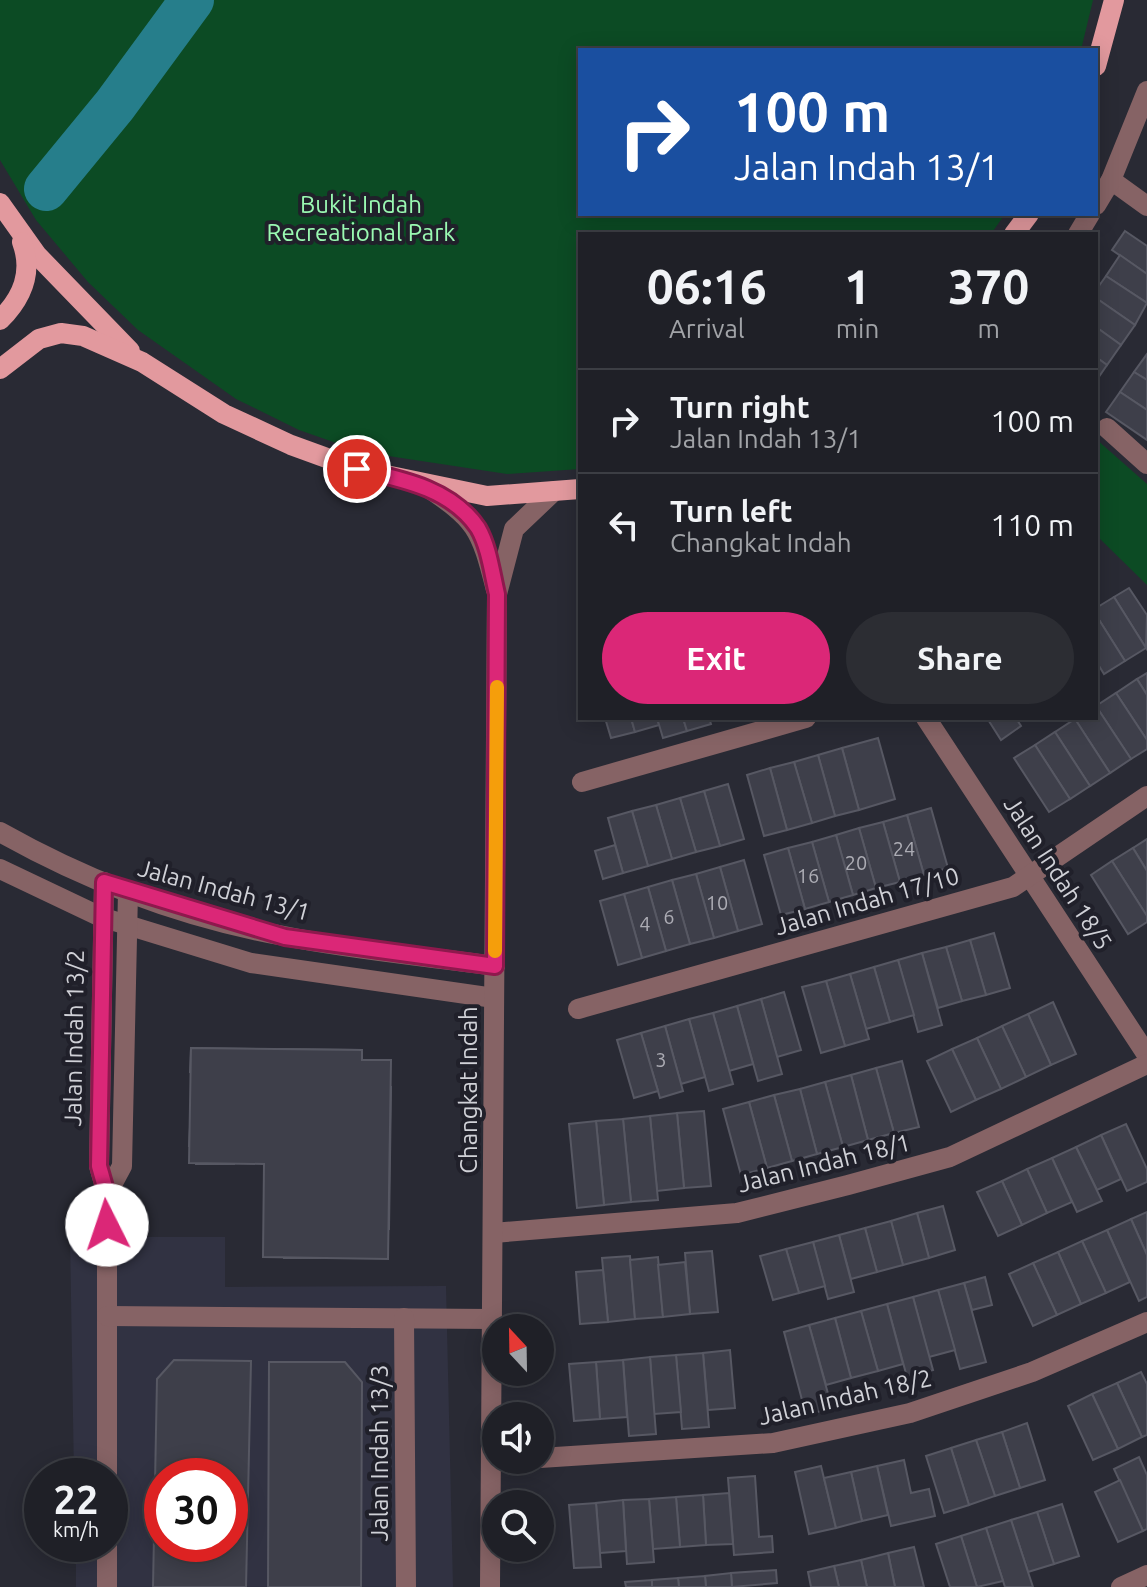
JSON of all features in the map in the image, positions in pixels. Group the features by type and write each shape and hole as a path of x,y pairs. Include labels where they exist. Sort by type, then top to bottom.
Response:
{"main road":[{"path":"1098,59 1114,0"},
{"path":"0,203 17,230 71,294 142,362"},
{"path":"0,320 19,296 27,279 29,260 17,230"},
{"path":"0,369 39,339 61,333 83,336 142,362 224,414 291,445 357,469 487,496 578,489"}],"street":[{"path":"1098,202 1111,180 1147,91"},
{"path":"1111,180 1147,206"},
{"path":"1107,428 1147,464"},
{"name":"Changkat Indah","path":"422,484 463,511 478,529 497,594"},
{"name":"Changkat Indah","path":"492,1314 497,594 514,529 554,491"},
{"path":"582,782 799,720"},
{"name":"Jalan Indah 18/5","path":"927,720 1147,1055"},
{"name":"Jalan Indah 17/10","path":"578,1009 1013,887 1147,796"},
{"name":"Jalan Indah 13/1","path":"0,832 64,868 128,892 285,937 495,966"},
{"path":"0,869 101,917 251,963 494,998"},
{"name":"Jalan Indah 13/2","path":"104,882 99,1166 107,1194 107,1458"},
{"name":"Jalan Indah 13/2","path":"107,1194 122,1166 128,892"},
{"name":"Jalan Indah 18/1","path":"493,1233 737,1213 834,1189 950,1157 1147,1064"},
{"path":"107,1316 482,1319"},
{"name":"Jalan Indah 13/3","path":"404,1318 406,1587"},
{"name":"Jalan Indah 18/2","path":"554,1457 773,1443 910,1413 1032,1372 1147,1322"},
{"name":"Changkat Indah","path":"490,1587 491,1474"},
{"path":"107,1562 107,1587"},
{"path":"1121,1587 1147,1575"}],"shaded area":[{"path":"70,1237 225,1237 225,1287 446,1286 453,1587 76,1587 76,1562 128,1562 128,1458 74,1458"}],"green space":[{"name":"Bukit Indah Recreational Park","path":"0,0 1093,0 1081,48 578,48 578,216 1004,216 992,232 578,232 578,469 507,474 362,452 299,430 236,399 138,330 88,282 36,220 0,160"},
{"path":"1098,441 1147,484 1147,585 1098,537"}],"building":[{"path":"1125,231 1147,246 1147,274 1112,250"},
{"path":"1120,255 1147,274 1147,303 1106,276"},
{"path":"1106,276 1147,303 1135,325 1098,299 1098,287"},
{"path":"1098,299 1135,325 1121,345 1098,328"},
{"path":"1098,328 1121,345 1107,365 1098,358"},
{"path":"1147,354 1147,380 1134,372"},
{"path":"1098,358 1107,365 1098,378"},
{"path":"1134,372 1147,380 1147,410 1120,392"},
{"path":"1120,392 1147,410 1147,440 1106,412"},
{"path":"1129,588 1147,615 1146,648 1114,597"},
{"path":"1114,597 1146,648 1125,661 1098,618 1098,607"},
{"path":"1098,618 1125,661 1104,674 1098,664"},
{"path":"1147,673 1147,695 1137,679"},
{"path":"1137,679 1147,695 1147,740 1116,693"},
{"path":"1116,693 1147,740 1147,749 1131,759 1098,705"},
{"path":"1098,709 1131,759 1110,773 1076,720 1098,720"},
{"path":"606,720 632,720 635,732 611,738"},
{"path":"632,720 658,720 659,725 635,732"},
{"path":"658,720 684,720 687,731 663,738"},
{"path":"684,720 710,720 711,724 687,731"},
{"path":"988,720 1017,720 1021,726 1001,740"},
{"path":"1076,720 1110,773 1090,786 1055,732"},
{"path":"1055,732 1090,786 1070,799 1035,745"},
{"path":"878,738 895,799 859,810 842,748"},
{"path":"1035,745 1070,799 1049,812 1014,758"},
{"path":"842,748 859,810 835,816 818,755"},
{"path":"818,755 835,816 812,823 794,762"},
{"path":"794,762 812,823 787,830 770,768"},
{"path":"770,768 787,830 764,836 747,775"},
{"path":"728,784 744,839 720,846 704,791"},
{"path":"704,791 720,846 696,852 680,798"},
{"path":"680,798 696,852 672,859 656,805"},
{"path":"656,805 672,859 648,866 632,811"},
{"path":"931,808 948,868 924,875 907,815"},
{"path":"632,811 648,866 623,873 608,818"},
{"path":"907,815 924,875 900,882 883,822"},
{"path":"883,822 900,882 876,888 859,828"},
{"path":"859,828 876,888 853,895 836,835"},
{"path":"836,835 853,895 829,902 812,842"},
{"path":"1147,839 1147,871 1133,848"},
{"path":"812,842 829,902 805,909 788,848"},
{"path":"615,845 623,873 603,879 595,851"},
{"path":"788,848 805,909 781,915 764,855"},
{"path":"1133,848 1147,871 1147,916 1112,861"},
{"path":"744,860 762,924 738,931 720,867"},
{"path":"1112,861 1147,916 1147,922 1128,934 1091,875"},
{"path":"720,867 738,931 714,938 696,874"},
{"path":"696,874 714,938 690,944 672,880"},
{"path":"672,880 690,944 666,951 648,887"},
{"path":"648,887 666,951 642,958 624,894"},
{"path":"624,894 642,958 618,965 600,901"},
{"path":"994,933 1010,988 986,995 970,940"},
{"path":"970,940 986,995 962,1001 946,947"},
{"path":"946,947 962,1001 938,1008 922,953"},
{"path":"922,953 942,1025 918,1032 898,960"},
{"path":"898,960 914,1015 890,1022 874,967"},
{"path":"874,967 890,1022 866,1029 850,974"},
{"path":"850,974 869,1039 845,1046 826,981"},
{"path":"826,981 845,1046 821,1053 802,987"},
{"path":"784,992 801,1050 777,1057 761,999"},
{"path":"761,999 782,1074 758,1081 737,1006"},
{"path":"1053,1002 1076,1054 1051,1065 1028,1014"},
{"path":"737,1006 753,1064 729,1071 713,1013"},
{"path":"713,1013 733,1084 709,1091 689,1019"},
{"path":"1028,1014 1051,1065 1026,1077 1002,1026"},
{"path":"689,1019 705,1077 681,1084 665,1026"},
{"path":"665,1026 683,1091 660,1098 641,1033"},
{"path":"1002,1026 1026,1077 1001,1089 977,1038"},
{"path":"641,1033 658,1091 634,1098 617,1040"},
{"path":"977,1038 1001,1089 976,1100 952,1049"},
{"path":"191,1048 254,1049 255,1052 278,1053 278,1049 362,1050 362,1075 354,1075 354,1085 342,1085 341,1093 362,1093 362,1083 381,1083 381,1087 391,1087 389,1229 360,1229 360,1237 367,1236 367,1258 284,1258 284,1236 290,1236 291,1225 304,1225 304,1218 319,1218 319,1206 343,1206 343,1148 319,1148 319,1137 309,1137 309,1106 288,1105 291,1149 266,1146 266,1152 254,1152 254,1127 239,1127 239,1102 235,1101 234,1164 196,1164 196,1146 189,1146 190,1127 203,1127 203,1102 217,1102 217,1084 204,1084 204,1073 190,1072"},
{"path":"191,1048 362,1050 362,1060 391,1060 388,1259 263,1257 264,1164 189,1163"},
{"path":"952,1049 976,1100 951,1112 927,1061"},
{"path":"902,1061 919,1127 894,1133 876,1068"},
{"path":"876,1068 894,1133 868,1140 851,1075"},
{"path":"851,1075 868,1140 843,1147 825,1082"},
{"path":"825,1082 843,1147 817,1154 800,1089"},
{"path":"800,1089 817,1154 792,1161 774,1095"},
{"path":"774,1095 792,1161 767,1168 749,1102"},
{"path":"749,1102 767,1168 741,1175 723,1109"},
{"path":"704,1111 711,1186 684,1188 677,1113"},
{"path":"677,1113 684,1188 657,1191 650,1116"},
{"path":"650,1116 658,1200 631,1202 623,1119"},
{"path":"623,1119 631,1202 604,1205 596,1121"},
{"path":"596,1121 604,1205 577,1208 569,1124"},
{"path":"1126,1124 1147,1169 1147,1182 1127,1191 1101,1135"},
{"path":"1101,1135 1121,1179 1097,1190 1076,1147"},
{"path":"1076,1147 1102,1201 1077,1212 1052,1158"},
{"path":"1052,1158 1072,1202 1047,1213 1027,1169"},
{"path":"1027,1169 1047,1213 1022,1225 1002,1181"},
{"path":"1002,1181 1022,1225 998,1236 977,1192"},
{"path":"943,1206 955,1250 929,1258 917,1213"},
{"path":"1147,1212 1147,1255 1131,1219"},
{"path":"917,1213 929,1258 903,1265 891,1221"},
{"path":"1131,1219 1147,1255 1147,1297 1139,1301 1107,1230"},
{"path":"891,1221 903,1265 877,1272 865,1228"},
{"path":"865,1228 877,1272 851,1279 839,1235"},
{"path":"1107,1230 1130,1282 1106,1293 1082,1241"},
{"path":"839,1235 854,1292 828,1299 813,1242"},
{"path":"1082,1241 1106,1293 1081,1304 1058,1252"},
{"path":"813,1242 825,1286 799,1293 786,1249"},
{"path":"786,1249 799,1293 773,1300 760,1256"},
{"path":"712,1251 718,1312 690,1314 685,1253"},
{"path":"1058,1252 1081,1304 1057,1315 1033,1263"},
{"path":"630,1256 635,1319 608,1322 602,1258"},
{"path":"658,1257 663,1317 635,1319 630,1260"},
{"path":"685,1262 690,1314 663,1317 658,1265"},
{"path":"1033,1263 1057,1315 1033,1326 1009,1274"},
{"path":"603,1270 608,1322 580,1324 576,1272"},
{"path":"985,1277 992,1305 972,1310 964,1283"},
{"path":"964,1283 986,1362 960,1369 938,1290"},
{"path":"938,1290 955,1350 929,1357 913,1297"},
{"path":"913,1297 933,1370 907,1377 887,1304"},
{"path":"887,1304 903,1364 878,1371 861,1311"},
{"path":"861,1311 878,1371 851,1378 835,1318"},
{"path":"835,1318 851,1378 826,1385 809,1325"},
{"path":"809,1325 832,1408 806,1415 784,1332"},
{"path":"730,1350 735,1408 708,1410 703,1353"},
{"path":"703,1353 709,1427 682,1429 676,1355"},
{"path":"676,1355 681,1412 654,1414 650,1357"},
{"path":"650,1357 656,1434 629,1436 623,1360"},
{"path":"174,1360 251,1361 248,1497 248,1458 155,1458 157,1379"},
{"path":"623,1360 627,1417 600,1419 596,1362"},
{"path":"269,1362 345,1362 362,1382 361,1587 268,1587"},
{"path":"596,1362 600,1419 574,1421 569,1364"},
{"path":"1141,1372 1147,1384 1147,1435 1142,1437 1117,1383"},
{"path":"1117,1383 1142,1437 1118,1449 1092,1394"},
{"path":"1092,1394 1118,1449 1093,1460 1068,1406"},
{"path":"1027,1423 1045,1480 1020,1488 1002,1432"},
{"path":"1002,1432 1020,1488 995,1496 976,1440"},
{"path":"976,1440 995,1496 969,1505 951,1448"},
{"path":"951,1448 969,1505 944,1513 926,1456"},
{"path":"1139,1457 1147,1475 1147,1529 1143,1531 1114,1469"},
{"path":"904,1460 911,1493 929,1489 935,1516 891,1526 877,1466"},
{"path":"821,1466 836,1528 809,1534 795,1472"},
{"path":"877,1466 888,1515 862,1521 851,1472"},
{"path":"851,1472 862,1521 836,1528 824,1478"},
{"path":"755,1476 759,1537 772,1536 773,1552 734,1555 728,1478"},
{"path":"1120,1480 1143,1531 1118,1542 1095,1492"},
{"path":"729,1493 733,1544 706,1545 703,1495"},
{"path":"703,1495 706,1545 680,1547 676,1497"},
{"path":"676,1497 680,1547 653,1549 649,1499"},
{"path":"649,1499 654,1562 627,1564 623,1500"},
{"path":"623,1500 626,1551 600,1553 596,1503"},
{"path":"596,1503 601,1567 574,1568 569,1505"},
{"path":"1062,1504 1079,1556 1054,1564 1037,1512"},
{"path":"1037,1512 1054,1564 1028,1572 1011,1520"},
{"path":"1011,1520 1033,1587 1005,1587 986,1528"},
{"path":"986,1528 1003,1581 977,1587 961,1536"},
{"path":"961,1536 977,1587 950,1587 936,1544"},
{"path":"914,1547 924,1587 895,1587 888,1553"},
{"path":"888,1553 895,1587 867,1587 861,1560"},
{"path":"861,1560 867,1587 839,1587 834,1566"},
{"path":"153,1562 247,1562 246,1587 153,1587"},
{"path":"834,1566 839,1587 811,1587 808,1572"},
{"path":"776,1570 777,1583 732,1587 731,1573"},
{"path":"731,1573 732,1587 706,1587 705,1576"},
{"path":"705,1576 706,1587 679,1587 678,1578"},
{"path":"678,1578 679,1587 652,1587 652,1580"},
{"path":"652,1580 652,1587 626,1587 625,1582"}],"waterway":[{"path":"46,189 115,105 192,0"}],"slow traffic":[{"path":"495,951 497,687"}],"route":[{"path":"107,1225 107,1194 99,1166 104,882 128,892 285,937 495,966 497,594 486,549 478,529 463,511 422,484 357,469"}]}
